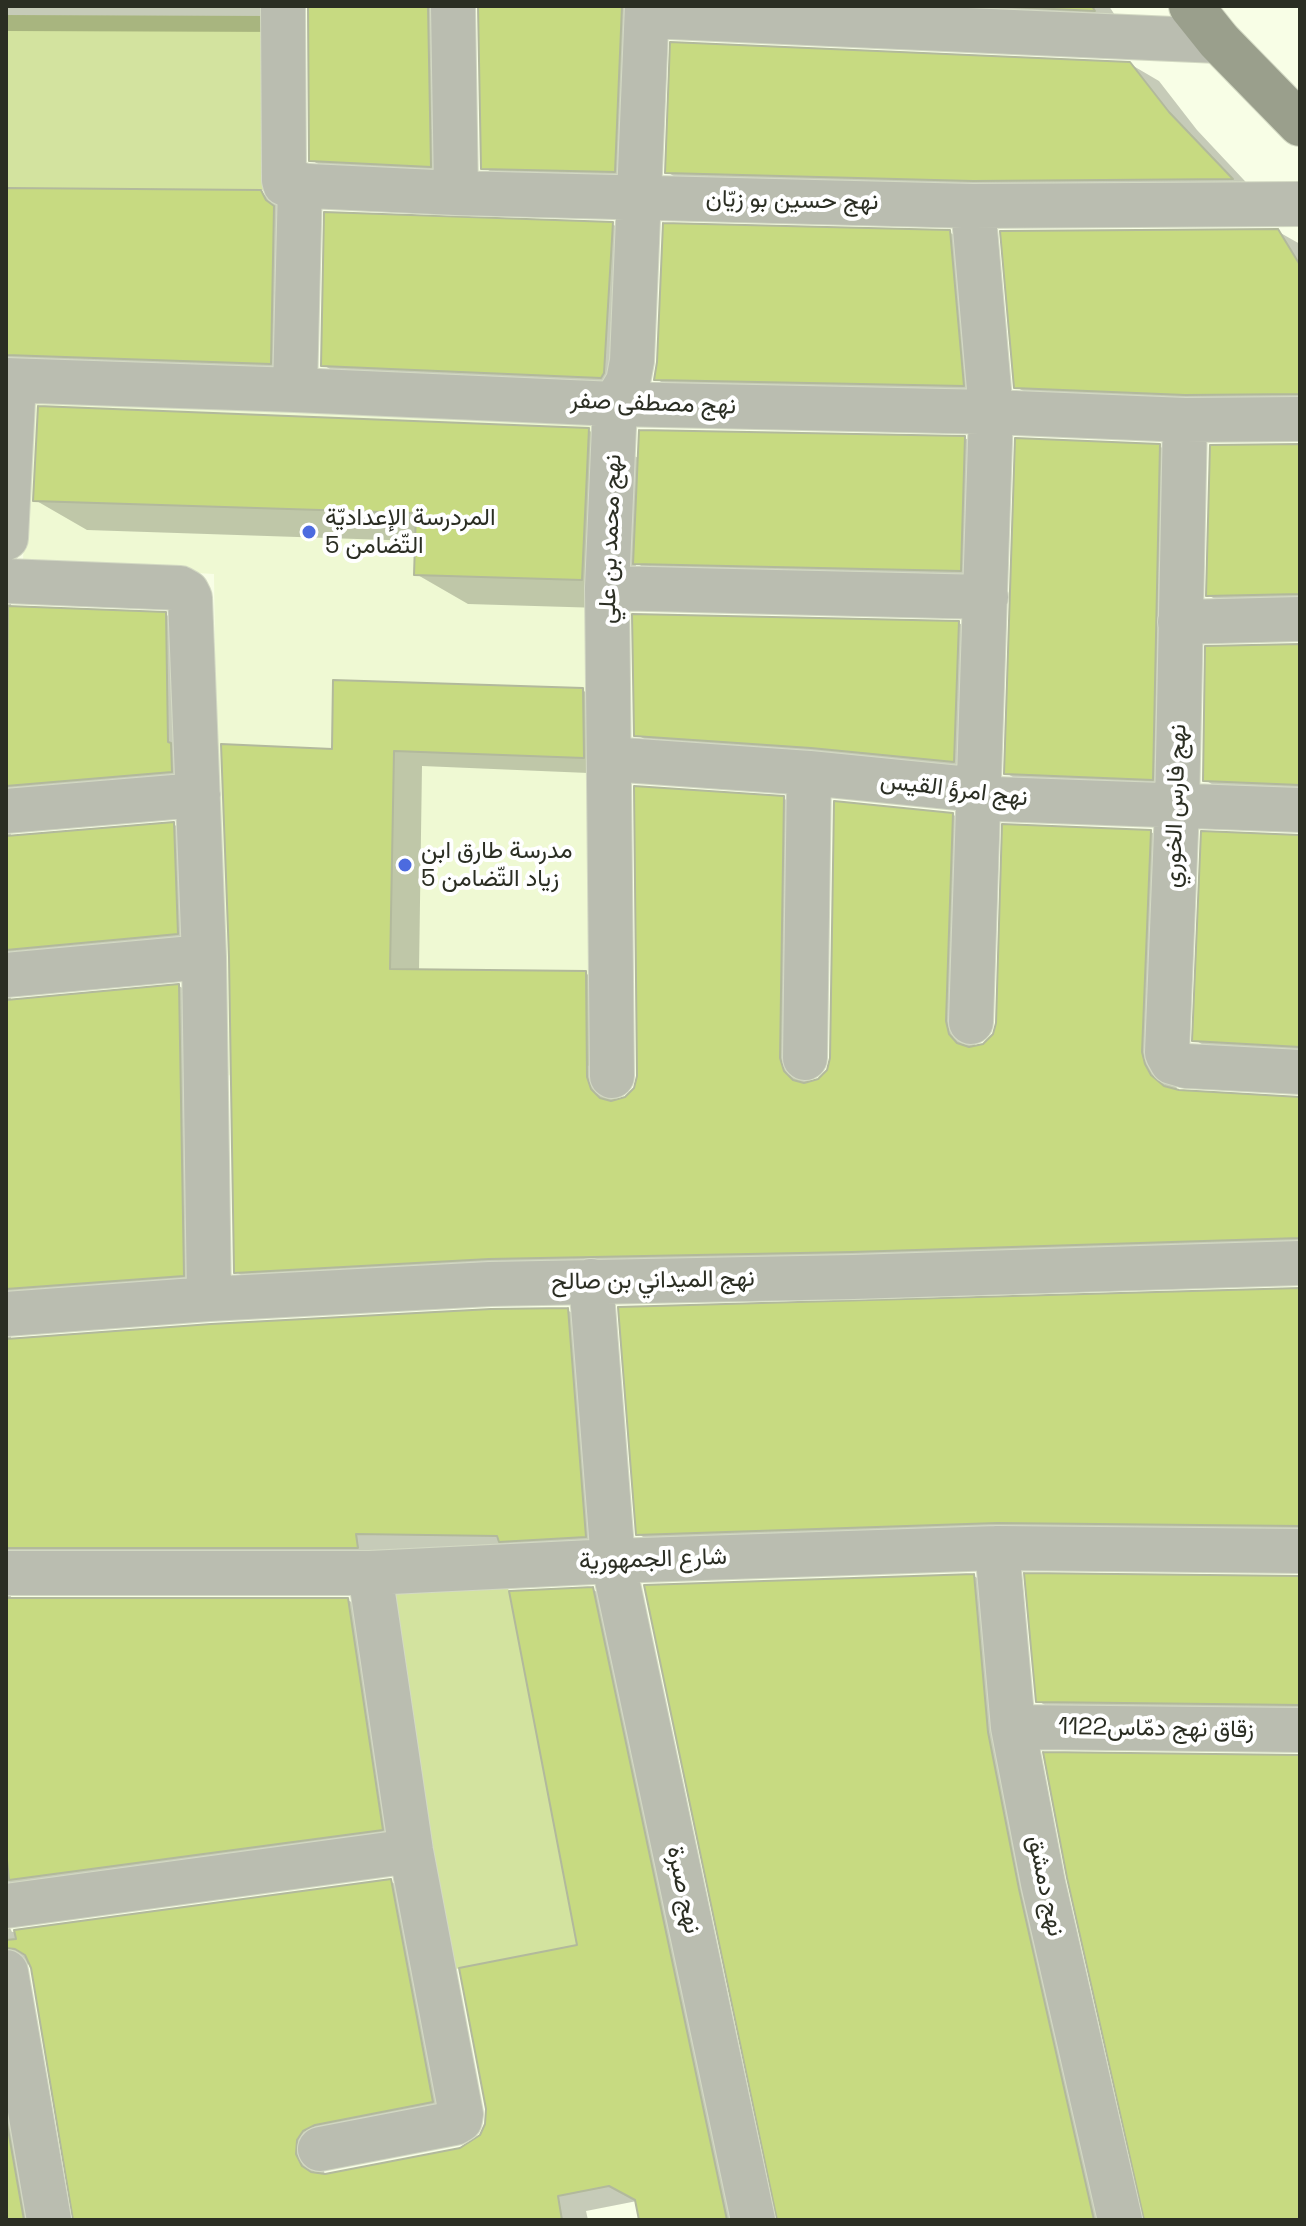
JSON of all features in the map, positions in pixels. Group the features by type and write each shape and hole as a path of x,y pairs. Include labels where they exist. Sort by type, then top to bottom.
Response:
{"street":[{"path":"283,6 292,184 295,390"},
{"path":"453,6 456,193"},
{"path":"1191,6 1219,41 1300,124"},
{"path":"647,11 1219,41"},
{"name":"نهج محمد بن علي","path":"612,1076 607,588 615,404 628,382 632,361 647,11"},
{"name":"نهج حسين بو زيّان","path":"292,184 456,193 973,206 1300,204"},
{"path":"971,1022 991,412 973,206"},
{"path":"6,538 10,381"},
{"name":"نهج مصطفى صفر","path":"10,381 615,404 991,412 1185,420 1300,419"},
{"name":"نهج فارس الخوري","path":"1185,420 1177,808 1167,1053 1172,1062 1186,1066 1300,1072"},
{"path":"6,581 180,588 190,598 204,957 209,1299"},
{"path":"607,588 986,597"},
{"path":"1180,622 1300,619"},
{"name":"نهج امرؤ القيس","path":"609,759 809,773 979,790 995,799 1177,808 1300,810"},
{"path":"805,1058 809,773"},
{"path":"6,811 198,795"},
{"path":"6,975 204,957"},
{"name":"نهج الميداني بن صالح","path":"6,1314 209,1299 591,1281 853,1277 1300,1263"},
{"name":"نهج صبرة","path":"591,1281 613,1561 753,2220"},
{"name":"شارع الجمهورية","path":"6,1573 370,1573 997,1548 1300,1551"},
{"name":"نهج دمشق","path":"997,1548 1013,1727 1043,1883 1120,2220"},
{"path":"320,2149 460,2120 461,2114 411,1851 370,1573"},
{"name":"زقاق نهج دمّاس1122","path":"1013,1727 1300,1730"},
{"path":"6,1906 411,1851"},
{"path":"6,1972 49,2220"}],"shaded area":[{"path":"29,396 597,414 601,1066 384,1063 332,1079 220,1075 214,574 23,563"}],"green space":[{"path":"6,15 276,16 279,190 6,188"},
{"path":"506,1577 581,1965 560,1948 441,1972 391,1585"}],"building":[{"path":"308,6 428,6 431,167 309,161"},
{"path":"478,6 622,6 615,172 481,169"},
{"path":"991,6 1092,6 1095,11"},
{"path":"670,42 1130,62 1169,112 1233,179 973,181 665,173"},
{"path":"6,188 261,190 266,200 274,206 271,364 6,355"},
{"path":"324,212 613,222 604,373 601,378 321,366"},
{"path":"663,223 950,230 964,386 654,380"},
{"path":"1278,229 1300,265 1300,394 1185,395 1014,388 1000,231"},
{"path":"38,406 589,428 582,580 414,575 416,513 33,501"},
{"path":"639,430 965,436 961,571 633,564"},
{"path":"1015,438 1160,444 1153,780 1004,774"},
{"path":"1300,444 1300,594 1206,596 1210,445"},
{"path":"8,606 166,612 168,742 171,743 172,772 6,786"},
{"path":"632,614 959,621 954,762 634,736"},
{"path":"1300,644 1300,785 1203,781 1205,646"},
{"path":"333,680 583,688 584,758 394,751 390,969 586,971 587,1077 591,1089 600,1098 611,1101 625,1097 634,1088 637,1076 634,786 784,796 780,1058 784,1071 793,1080 804,1083 818,1079 827,1070 830,1058 834,801 953,813 946,1021 949,1034 957,1043 969,1047 983,1044 993,1034 996,1023 1002,824 1151,830 1142,1052 1145,1064 1151,1075 1164,1086 1179,1090 1300,1097 1300,1238 489,1259 234,1273 229,957 221,744 332,749"},
{"path":"174,822 178,934 6,950 6,836"},
{"path":"1201,831 1300,835 1300,1047 1192,1041"},
{"path":"179,984 184,1276 6,1289 6,1000"},
{"path":"1300,1288 1300,1526 997,1523 636,1535 618,1307"},
{"path":"568,1308 586,1537 499,1542 497,1536 356,1534 358,1548 6,1548 6,1339 211,1324 491,1309"},
{"path":"1024,1573 1300,1576 1300,1705 1036,1702"},
{"path":"974,1574 988,1732 1019,1889 1094,2220 777,2220 644,1585"},
{"path":"593,1587 727,2220 639,2220 635,2200 609,2186 558,2196 562,2220 73,2220 31,1968 25,1955 6,1948 6,1940 16,1939 14,1930 391,1879 433,2102 315,2125 303,2131 297,2140 296,2154 302,2166 311,2172 325,2174 460,2148 480,2135 486,2109 459,1968 577,1945 509,1591"},
{"path":"6,1598 348,1598 383,1830 9,1880 6,1850"},
{"path":"1043,1752 1300,1755 1300,2220 1144,2220 1067,1878"},
{"path":"6,2118 24,2220 6,2220"}],"place":[{"name":"المردرسة الإعداديّة التّضامن 5","path":"309,532"},
{"name":"مدرسة طارق ابن زياد التّضامن 5","path":"405,865"}]}
